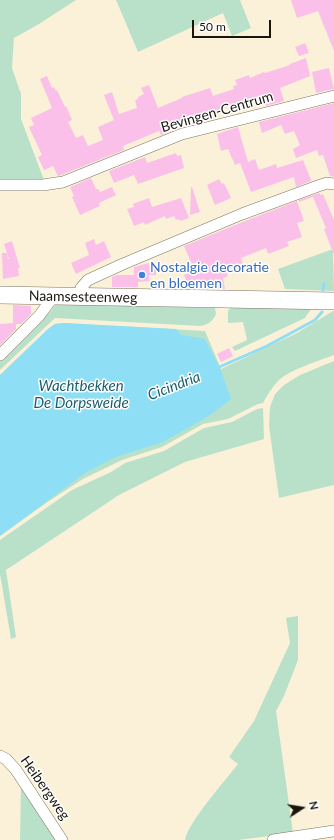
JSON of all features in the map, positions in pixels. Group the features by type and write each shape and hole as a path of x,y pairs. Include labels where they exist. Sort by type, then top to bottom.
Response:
{"main road":[{"name":"Naamsesteenweg","path":"0,295 334,301"}],"street":[{"name":"Bevingen-Centrum","path":"0,184 43,185 63,182 182,134 334,96"},
{"path":"80,296 81,288 88,280 123,264 242,214 327,183 334,184"},
{"path":"0,355 39,316 54,296"},
{"name":"Heibergweg","path":"0,756 6,759 16,770 62,840"},
{"path":"273,840 334,831"}],"green space":[{"path":"0,0 76,0 14,38 12,68 21,94 21,119 44,180 0,179"},
{"path":"116,0 240,0 251,28 232,36 223,13 138,52"},
{"path":"333,249 334,291 285,289 278,269"},
{"path":"56,304 215,308 216,314 210,322 200,326 55,318 0,370 0,360 51,311"},
{"path":"231,307 311,309 305,318 235,351 232,347 247,340 243,322 228,323 228,311"},
{"name":"Wachtbekken De Dorpsweide","path":"333,311 334,355 284,376 274,385 263,403 228,419 203,424 162,447 122,460 83,479 0,536 0,375 55,324 64,323 205,331 221,369 297,333"},
{"path":"334,361 334,485 279,498 269,426 270,407 275,394 284,385 300,375"},
{"path":"263,408 264,439 185,462 119,495 6,570 16,637 11,639 0,574 0,540 72,490 111,472 125,463 164,451 204,428 232,422 257,409"},
{"path":"298,616 298,660 284,696 276,711 293,833 238,840 185,840 200,812 238,764 229,757 254,721 290,643 286,618"},
{"path":"21,782 56,840 20,840"}],"water":[{"name":"Wachtbekken De Dorpsweide","path":"64,323 176,329 182,335 205,339 220,368 231,399 209,416 163,442 116,457 85,473 0,536 0,375 48,329 55,324"}],"building":[{"path":"291,0 334,0 334,51 318,11 297,18"},
{"path":"305,43 309,53 299,56 295,47"},
{"path":"306,58 310,76 280,88 284,101 266,106 263,95 214,111 217,117 206,119 205,116 190,122 189,120 167,129 168,132 161,135 159,131 123,146 124,150 58,176 53,166 44,170 38,157 42,155 29,127 34,125 31,118 52,108 40,79 47,76 52,88 54,87 56,91 57,90 65,107 66,106 72,120 68,122 76,138 83,135 88,146 103,140 98,127 114,120 104,95 112,92 119,114 137,108 135,100 144,94 141,88 149,85 158,108 182,97 210,88 213,96 234,89 233,86 237,85 235,80 249,75 250,78 264,72 265,73 290,65"},
{"path":"329,68 334,89 316,93 312,72"},
{"path":"334,103 334,177 330,176 323,155 319,156 317,150 296,158 293,149 300,145 294,131 285,134 281,125 262,133 259,122"},
{"path":"238,127 248,162 255,159 259,170 276,164 277,168 303,160 311,180 313,180 296,187 294,177 251,192 240,163 235,165 228,149 221,151 217,134"},
{"path":"176,153 177,156 181,155 184,168 138,184 134,175 114,183 109,171 145,157 147,163"},
{"path":"91,178 96,189 100,192 112,187 116,195 99,203 100,206 80,215 72,197 74,196 70,187"},
{"path":"219,179 222,184 224,183 231,198 215,205 207,185"},
{"path":"191,187 200,212 190,215"},
{"path":"319,193 321,195 323,194 334,220 334,253 324,229 326,228 313,197 299,202 299,200"},
{"path":"149,198 152,207 181,198 189,218 180,221 179,219 176,220 174,216 166,219 165,216 145,225 144,222 134,226 127,209 134,207 133,204"},
{"path":"297,201 304,221 297,223 302,237 287,242 289,246 268,254 266,248 241,258 243,264 226,270 228,276 223,278 225,289 194,288 191,280 187,282 184,275 194,269 184,246"},
{"path":"94,239 96,245 104,241 111,257 76,274 71,263 89,255 85,243"},
{"path":"12,241 20,268 18,268 19,276 3,279 2,253 7,253 4,244"},
{"name":"Nostalgie decoratie en bloemen","path":"149,263 149,266 156,266 156,275 149,275 149,281 138,282 138,287 112,287 112,277 117,275 134,275 134,267"},
{"path":"13,305 31,306 31,314 21,324 16,324 16,329 0,345 0,324 13,323"},
{"path":"229,348 233,356 221,362 217,354"}],"waterway":[{"name":"Cicindria","path":"323,290 324,284"},
{"name":"Cicindria","path":"217,368 267,346 315,320 322,312"}],"place":[{"name":"Nostalgie decoratie en bloemen","path":"142,275"}]}
